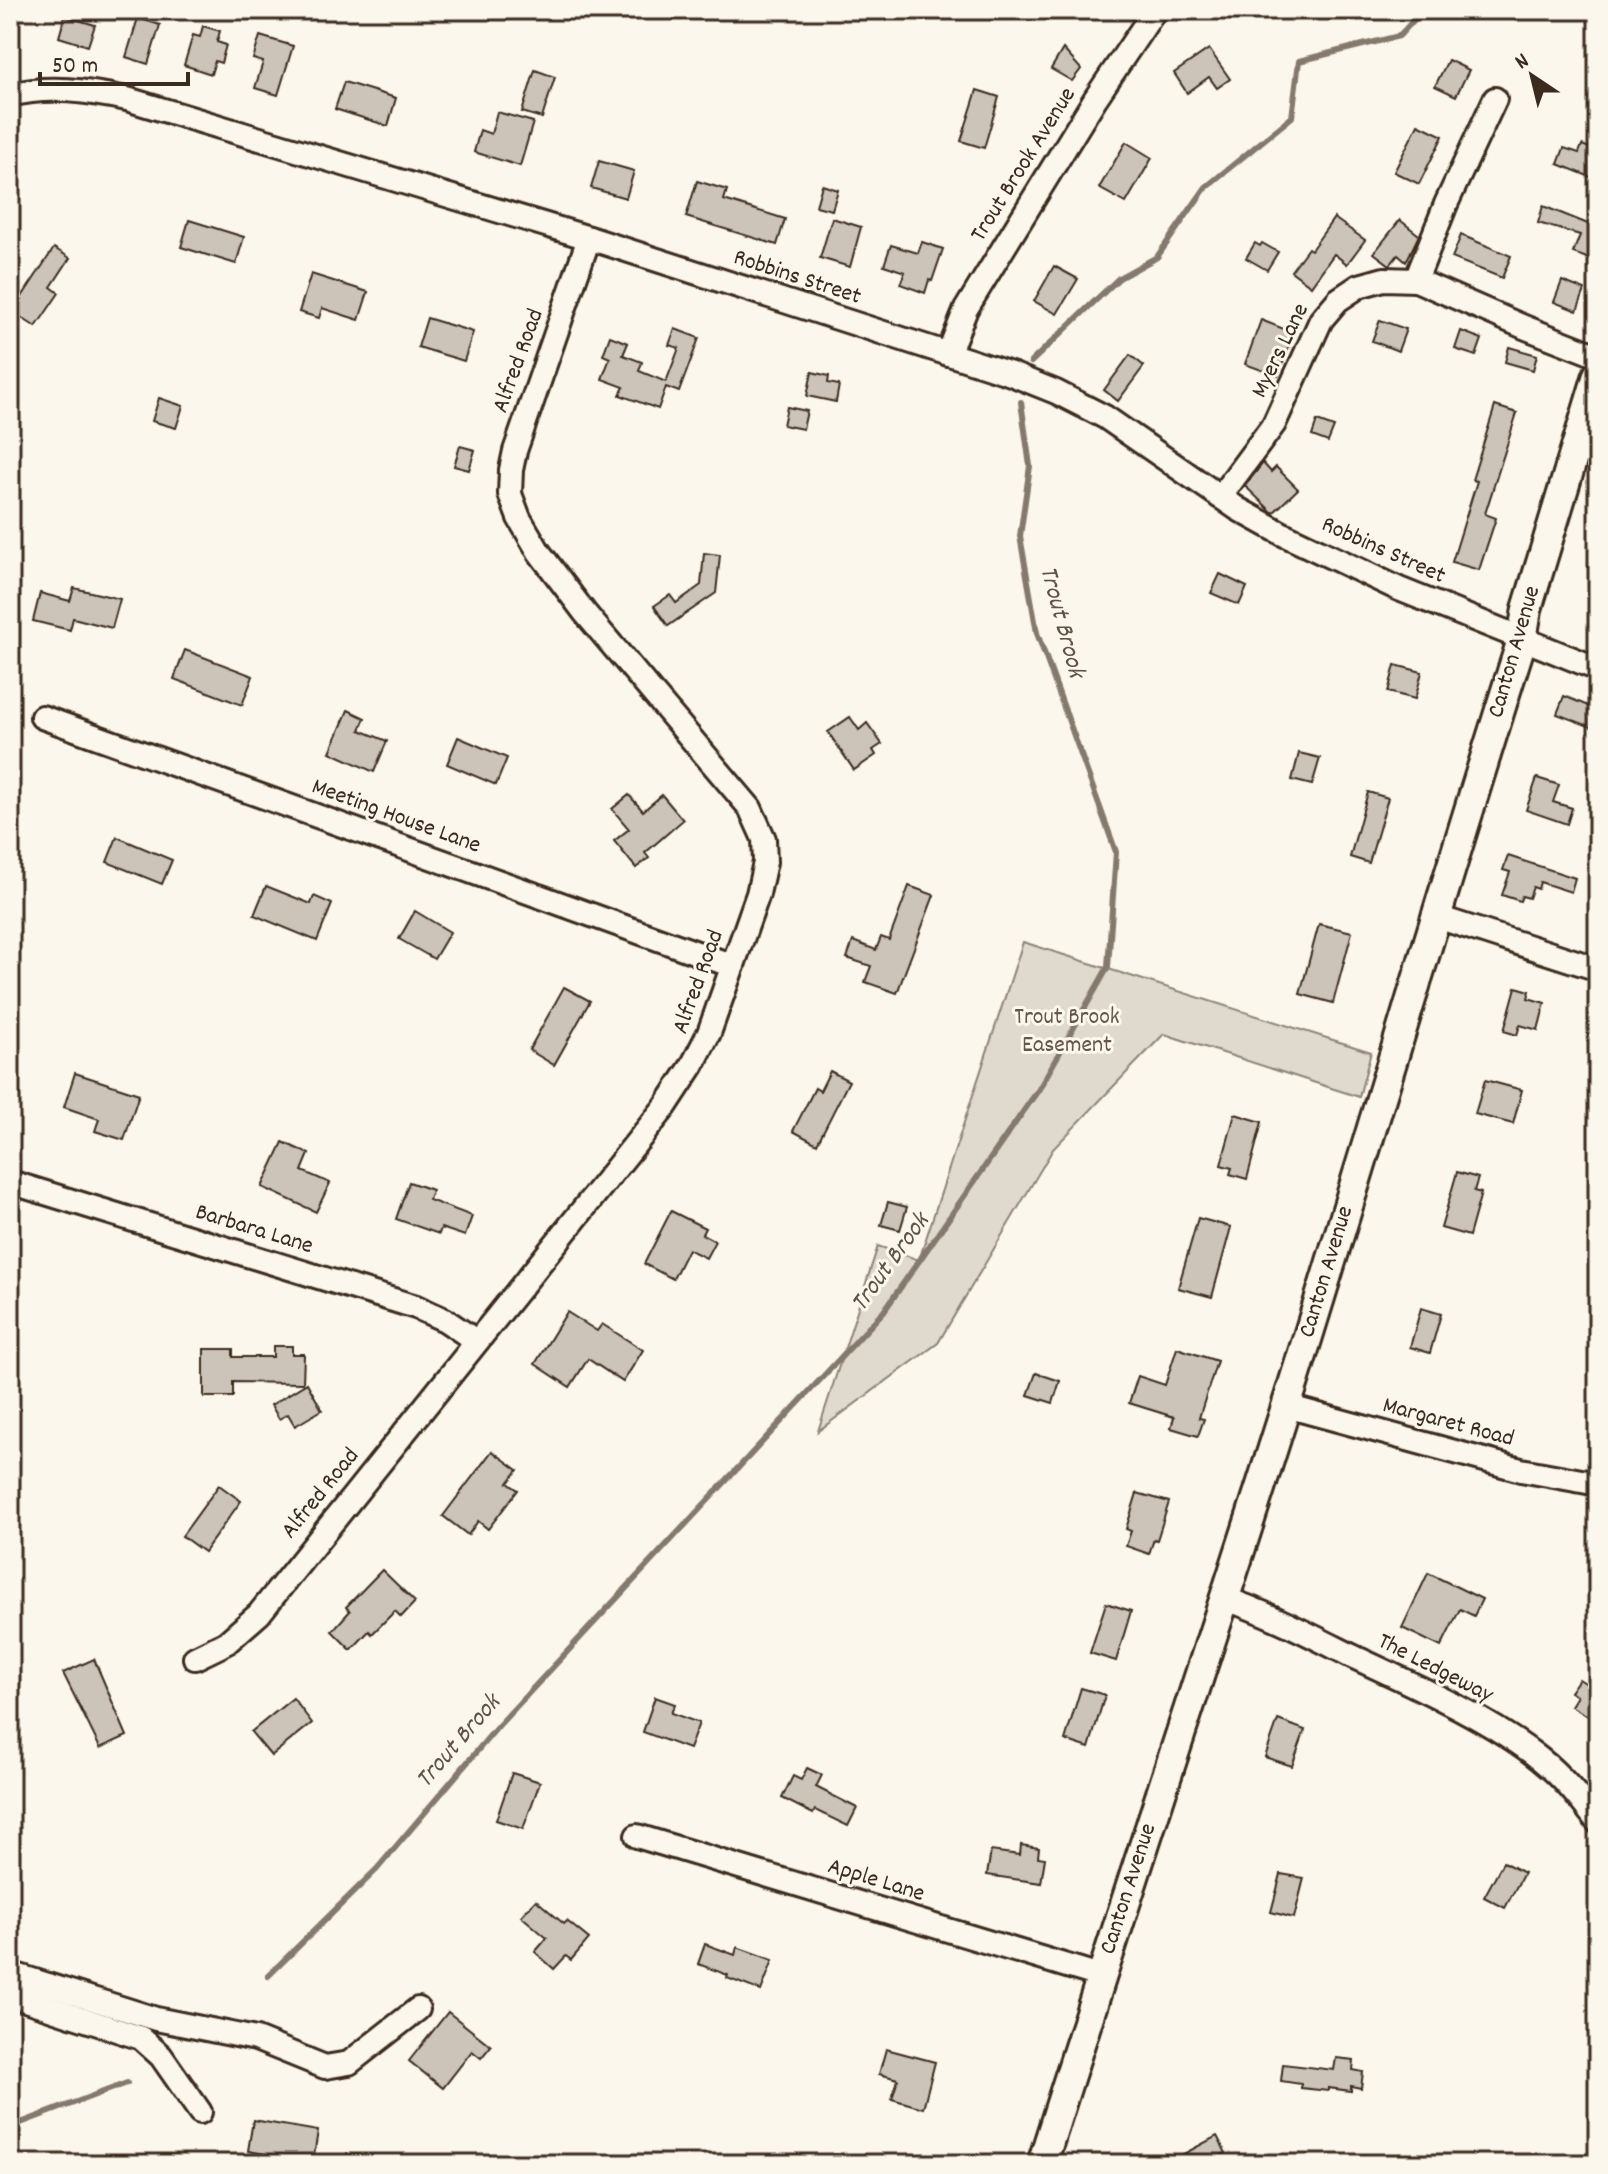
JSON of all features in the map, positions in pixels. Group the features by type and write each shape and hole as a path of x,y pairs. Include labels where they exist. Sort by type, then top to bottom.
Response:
{"main road":[{"name":"Canton Avenue","path":"1042,2164 1286,1406 1434,916 1522,640 1527,609 1598,375"}],"street":[{"name":"Trout Brook Avenue","path":"948,354 966,309 1095,99 1155,10"},
{"name":"Robbins Street","path":"10,95 50,88 127,99 589,238 1011,374 1081,403 1126,430 1220,497 1283,534 1344,564 1598,669"},
{"path":"1416,280 1446,204 1495,99"},
{"name":"Alfred Road","path":"195,1658 226,1643 259,1614 679,1087 709,1033 762,878 765,851 760,828 742,798 553,573 526,531 510,494 515,451 589,238"},
{"name":"Myers Lane","path":"1220,497 1274,424 1314,332 1338,300 1359,286 1384,279 1416,280 1598,356"},
{"name":"Meeting House Lane","path":"42,717 733,966"},
{"path":"1434,916 1598,969"},
{"name":"Barbara Lane","path":"10,1182 416,1307 445,1320 476,1341"},
{"name":"Margaret Road","path":"1286,1406 1521,1470 1598,1484"},
{"name":"The Ledgeway","path":"1223,1598 1389,1673 1512,1739 1552,1770 1598,1822"},
{"name":"Apple Lane","path":"637,1836 1100,1976"},
{"path":"10,1973 156,2019 256,2039 325,2067 349,2063 418,2009"},
{"path":"10,1995 141,2038 161,2056 200,2112"}],"green space":[{"name":"Trout Brook Easement","path":"1023,942 1371,1052 1359,1097 1164,1034 1053,1149 938,1343 818,1431 878,1246 919,1260"}],"building":[{"path":"65,16 95,25 88,46 59,37"},
{"path":"138,18 160,25 148,64 126,57"},
{"path":"203,26 220,31 217,42 226,45 221,63 215,61 211,74 184,65 193,35 200,37"},
{"path":"260,36 293,46 278,95 255,88 263,62 253,59"},
{"path":"1063,49 1081,69 1072,81 1051,69"},
{"path":"1209,49 1230,79 1217,88 1209,77 1187,93 1174,73"},
{"path":"1448,60 1469,70 1456,96 1435,86"},
{"path":"535,70 555,77 542,118 522,112"},
{"path":"344,82 396,98 388,126 335,109"},
{"path":"977,90 999,97 984,148 961,141"},
{"path":"497,112 533,122 520,166 474,152 480,130 491,134"},
{"path":"1418,124 1443,136 1419,184 1394,172"},
{"path":"1126,142 1152,158 1126,203 1099,188"},
{"path":"1582,145 1598,151 1598,180 1558,164 1564,148 1579,153"},
{"path":"599,161 634,171 626,198 591,188"},
{"path":"697,181 727,190 724,200 785,219 777,245 686,217"},
{"path":"822,185 838,190 832,210 816,206"},
{"path":"1543,206 1598,228 1598,262 1573,253 1580,235 1538,223"},
{"path":"832,218 861,227 850,267 820,258"},
{"path":"1334,218 1365,240 1347,264 1334,254 1311,286 1291,271"},
{"path":"189,220 244,237 236,264 181,247"},
{"path":"1400,220 1419,235 1406,262 1398,255 1390,265 1374,253"},
{"path":"1461,235 1511,256 1502,278 1452,258"},
{"path":"922,242 943,249 925,293 900,284 905,272 884,265 891,245 918,253"},
{"path":"1255,243 1260,246 1262,243 1278,252 1267,270 1246,258"},
{"path":"54,248 70,258 51,287 59,293 36,327 12,312"},
{"path":"1054,266 1078,279 1057,314 1034,301"},
{"path":"311,274 368,292 359,320 322,308 319,318 299,312"},
{"path":"1562,281 1585,290 1577,311 1554,302"},
{"path":"427,318 473,332 464,361 418,347"},
{"path":"1261,320 1294,333 1278,376 1245,364"},
{"path":"1380,320 1406,329 1398,351 1372,341"},
{"path":"675,329 699,338 679,392 666,387 658,409 620,395 624,387 602,379 610,358 603,355 610,336 628,343 623,355 642,362 639,371 666,382 679,348 669,345"},
{"path":"1461,331 1482,339 1476,356 1455,349"},
{"path":"1509,347 1537,355 1533,370 1505,362"},
{"path":"1130,355 1144,366 1118,401 1104,390"},
{"path":"812,372 829,376 828,383 839,385 836,402 807,396"},
{"path":"159,398 183,406 176,428 152,421"},
{"path":"1495,406 1517,413 1485,514 1496,518 1479,570 1452,562 1477,481 1472,480"},
{"path":"787,407 807,411 803,429 783,425"},
{"path":"1317,421 1334,427 1328,442 1312,436"},
{"path":"460,446 475,450 469,470 454,466"},
{"path":"1263,463 1271,472 1276,467 1298,489 1273,513 1245,486"},
{"path":"704,553 720,555 716,593 668,626 654,606 670,595 676,603 701,585"},
{"path":"1220,574 1247,587 1239,605 1211,593"},
{"path":"74,588 120,599 112,628 73,618 70,630 33,621 40,593 70,601"},
{"path":"185,650 253,676 242,705 174,679"},
{"path":"1395,665 1422,672 1415,699 1388,692"},
{"path":"1564,696 1598,710 1594,728 1557,714"},
{"path":"348,710 365,718 360,730 387,741 374,772 330,752"},
{"path":"850,717 859,730 867,723 882,744 873,750 876,755 854,770 828,732"},
{"path":"458,737 507,758 496,785 447,764"},
{"path":"1299,753 1320,758 1312,785 1292,780"},
{"path":"1537,778 1559,785 1553,802 1572,808 1567,824 1526,810"},
{"path":"1368,792 1388,798 1369,863 1350,857"},
{"path":"629,795 643,811 662,795 683,820 645,853 649,858 636,868 614,841 629,829 612,809"},
{"path":"117,837 172,860 162,884 107,862"},
{"path":"1508,856 1575,878 1571,892 1540,882 1538,889 1533,887 1529,898 1522,896 1520,901 1502,895 1510,872 1503,870"},
{"path":"266,886 311,904 314,896 332,904 317,941 254,915"},
{"path":"909,886 934,895 897,993 865,982 871,966 847,958 853,941 876,950 881,937 889,940"},
{"path":"415,911 450,932 434,959 399,939"},
{"path":"1319,924 1352,932 1333,1003 1300,994"},
{"path":"564,987 590,1001 554,1065 529,1050"},
{"path":"1516,987 1530,991 1528,998 1545,1003 1538,1030 1520,1025 1517,1035 1504,1031"},
{"path":"830,1071 849,1081 817,1144 793,1131 815,1088 820,1091"},
{"path":"75,1073 139,1094 124,1140 95,1131 99,1119 64,1107"},
{"path":"1485,1080 1522,1090 1513,1124 1475,1114"},
{"path":"1235,1114 1262,1122 1247,1179 1230,1174 1232,1168 1221,1165"},
{"path":"283,1142 309,1154 302,1171 330,1183 316,1212 262,1187"},
{"path":"1457,1172 1478,1178 1474,1191 1481,1193 1469,1236 1441,1228"},
{"path":"409,1182 432,1190 429,1200 472,1216 465,1236 441,1228 439,1234 396,1219"},
{"path":"888,1202 907,1207 900,1230 881,1225"},
{"path":"671,1211 705,1228 702,1234 715,1241 706,1258 688,1249 673,1279 644,1264"},
{"path":"1198,1218 1231,1227 1212,1297 1178,1288"},
{"path":"1421,1308 1441,1314 1430,1353 1410,1347"},
{"path":"567,1312 597,1331 602,1324 643,1350 623,1382 588,1359 570,1387 535,1364"},
{"path":"273,1346 292,1346 292,1354 304,1354 303,1383 233,1382 233,1397 204,1397 204,1349 233,1349 233,1357 273,1357"},
{"path":"1177,1348 1217,1361 1199,1418 1204,1419 1198,1436 1171,1428 1174,1417 1129,1403 1138,1376 1165,1385"},
{"path":"1036,1373 1060,1381 1053,1403 1028,1395"},
{"path":"307,1383 322,1410 295,1426 288,1414 279,1419 271,1405"},
{"path":"492,1451 518,1470 508,1483 518,1490 488,1529 478,1521 468,1535 443,1516"},
{"path":"219,1485 241,1501 204,1552 182,1536"},
{"path":"1137,1493 1169,1502 1157,1540 1154,1539 1149,1554 1126,1546 1131,1531 1126,1529"},
{"path":"382,1570 415,1602 401,1617 395,1611 351,1650 332,1631 350,1611 346,1607"},
{"path":"1428,1573 1482,1599 1474,1616 1460,1609 1441,1647 1402,1628"},
{"path":"1106,1603 1131,1611 1116,1661 1090,1653"},
{"path":"94,1659 127,1736 100,1748 63,1673"},
{"path":"1579,1679 1598,1691 1598,1722 1571,1706 1577,1696 1570,1692"},
{"path":"1081,1688 1105,1695 1089,1748 1065,1740"},
{"path":"655,1697 675,1704 671,1713 699,1723 689,1749 643,1732"},
{"path":"293,1698 312,1723 271,1756 251,1732"},
{"path":"1278,1720 1305,1730 1292,1766 1265,1757"},
{"path":"807,1768 822,1775 816,1787 857,1808 848,1826 815,1810 813,1814 782,1798 793,1776 801,1780"},
{"path":"512,1773 540,1782 523,1829 496,1820"},
{"path":"1021,1845 1039,1848 1038,1857 1045,1858 1041,1883 987,1875 991,1851 1020,1855"},
{"path":"1503,1862 1524,1873 1505,1908 1484,1897"},
{"path":"1281,1874 1304,1878 1294,1918 1271,1912"},
{"path":"536,1900 564,1924 567,1921 589,1939 571,1960 566,1956 554,1969 535,1952 547,1938 521,1916"},
{"path":"705,1944 735,1955 737,1947 773,1960 761,1991 698,1964"},
{"path":"448,2012 491,2046 481,2058 472,2051 443,2088 409,2061"},
{"path":"886,2049 935,2062 923,2108 892,2099 898,2079 879,2074"},
{"path":"1336,2058 1354,2060 1353,2070 1363,2072 1361,2088 1351,2086 1351,2091 1328,2088 1328,2091 1301,2088 1301,2084 1281,2081 1283,2064 1334,2070"},
{"path":"253,2120 318,2131 313,2162 248,2151"},
{"path":"1217,2136 1226,2153 1206,2164 1165,2164"}],"waterway":[{"name":"Trout Brook","path":"1031,362 1119,278 1157,257 1206,187 1292,117 1299,61 1399,36 1423,10"},
{"name":"Trout Brook","path":"268,1976 377,1869 499,1725 884,1311 1039,1089 1108,967 1116,852 1037,633 1020,536 1030,466 1021,402"},
{"name":"Trout Brook","path":"10,2127 127,2083"}]}
